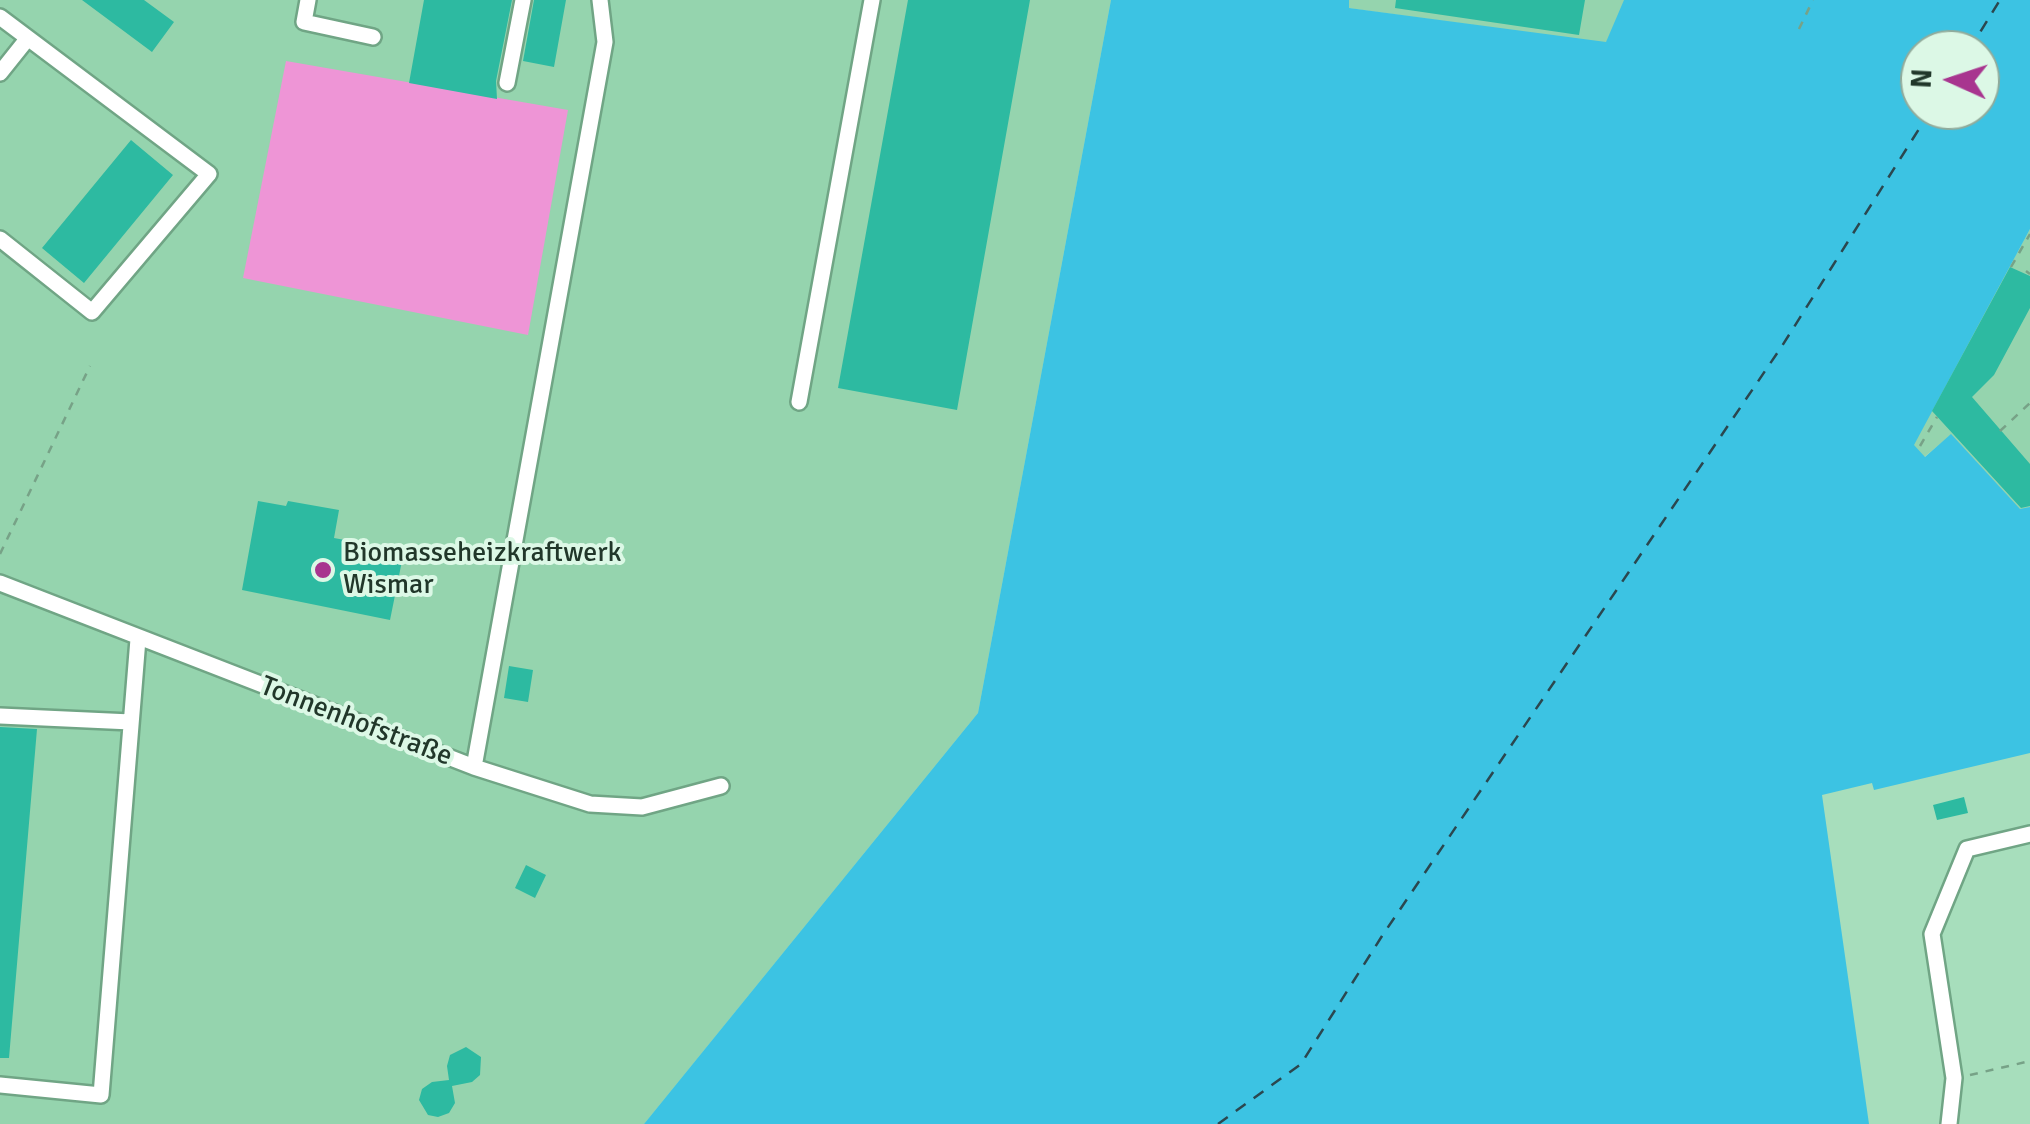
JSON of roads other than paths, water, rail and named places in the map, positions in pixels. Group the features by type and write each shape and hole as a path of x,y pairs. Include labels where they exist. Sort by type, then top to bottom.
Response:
{"lane":[{"path":"308,0 304,22 372,37"},
{"path":"507,83 523,0"},
{"path":"474,767 605,42 600,0"},
{"path":"798,402 872,0"},
{"path":"0,16 209,174 92,312 0,238"},
{"path":"0,73 28,38"},
{"name":"Tonnenhofstraße","path":"0,583 474,767 590,804 642,807 722,786"},
{"path":"0,1085 101,1095 138,639"},
{"path":"0,716 131,722"},
{"path":"1949,1124 1954,1078 1932,934 1967,848 2030,834"}],"water":[{"path":"1111,0 1349,0 1349,8 1606,42 1624,0 2030,0 2030,229 1914,445 1925,457 1951,434 2020,509 2030,507 2030,753 1874,790 1872,783 1822,795 1869,1124 644,1124 978,713"}],"place":[{"name":"Biomasseheizkraftwerk Wismar","path":"323,570"}]}
